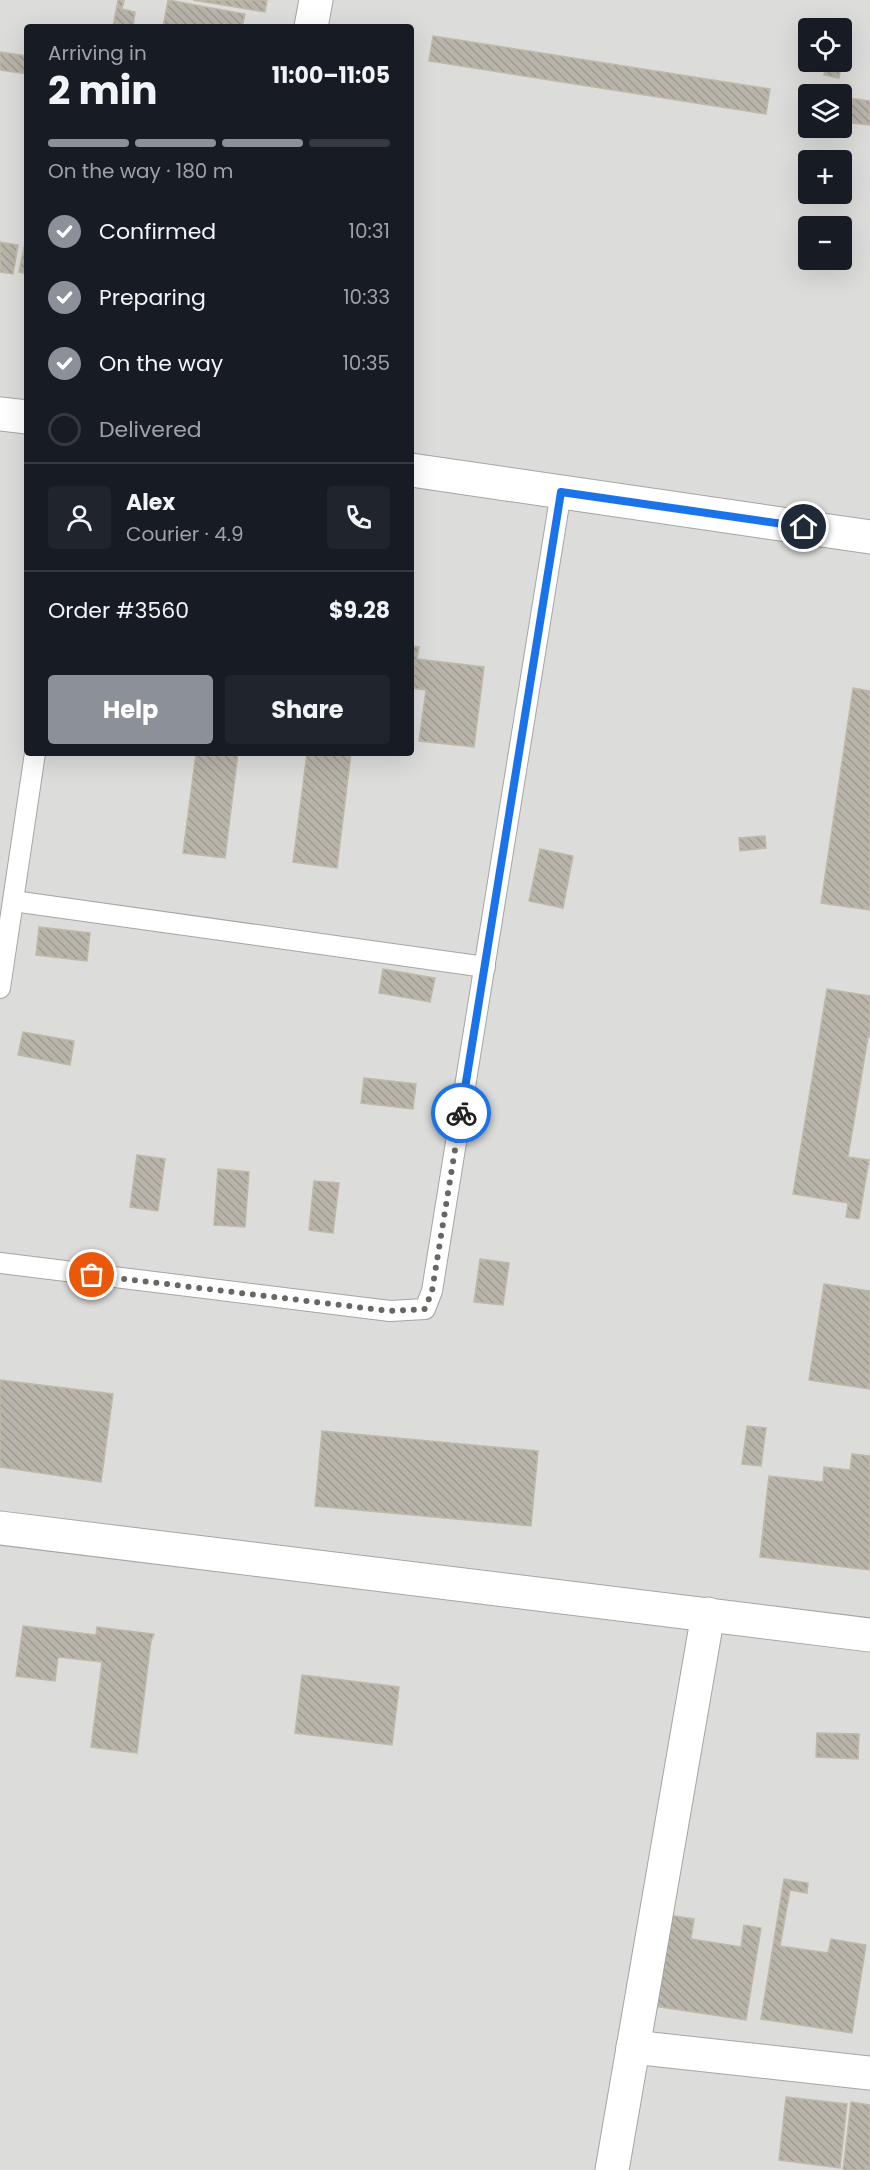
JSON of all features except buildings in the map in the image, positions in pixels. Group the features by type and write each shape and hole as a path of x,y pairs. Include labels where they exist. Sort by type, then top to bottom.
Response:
{"street":[{"path":"312,24 316,0"},
{"path":"0,414 24,417"},
{"path":"414,470 870,537"},
{"path":"0,1528 870,1635"},
{"path":"612,2170 708,1614"},
{"path":"633,2047 870,2073"}],"lane":[{"path":"0,1263 390,1311 425,1309 432,1291 561,492"},
{"path":"0,988 35,756"},
{"path":"13,901 485,967"}],"shaded area":[{"path":"0,0 870,0 870,2170 0,2170"}],"way so far":[{"path":"92,1275 390,1311 425,1309 432,1291 461,1113"}],"route":[{"path":"461,1113 561,492 804,527"}]}
